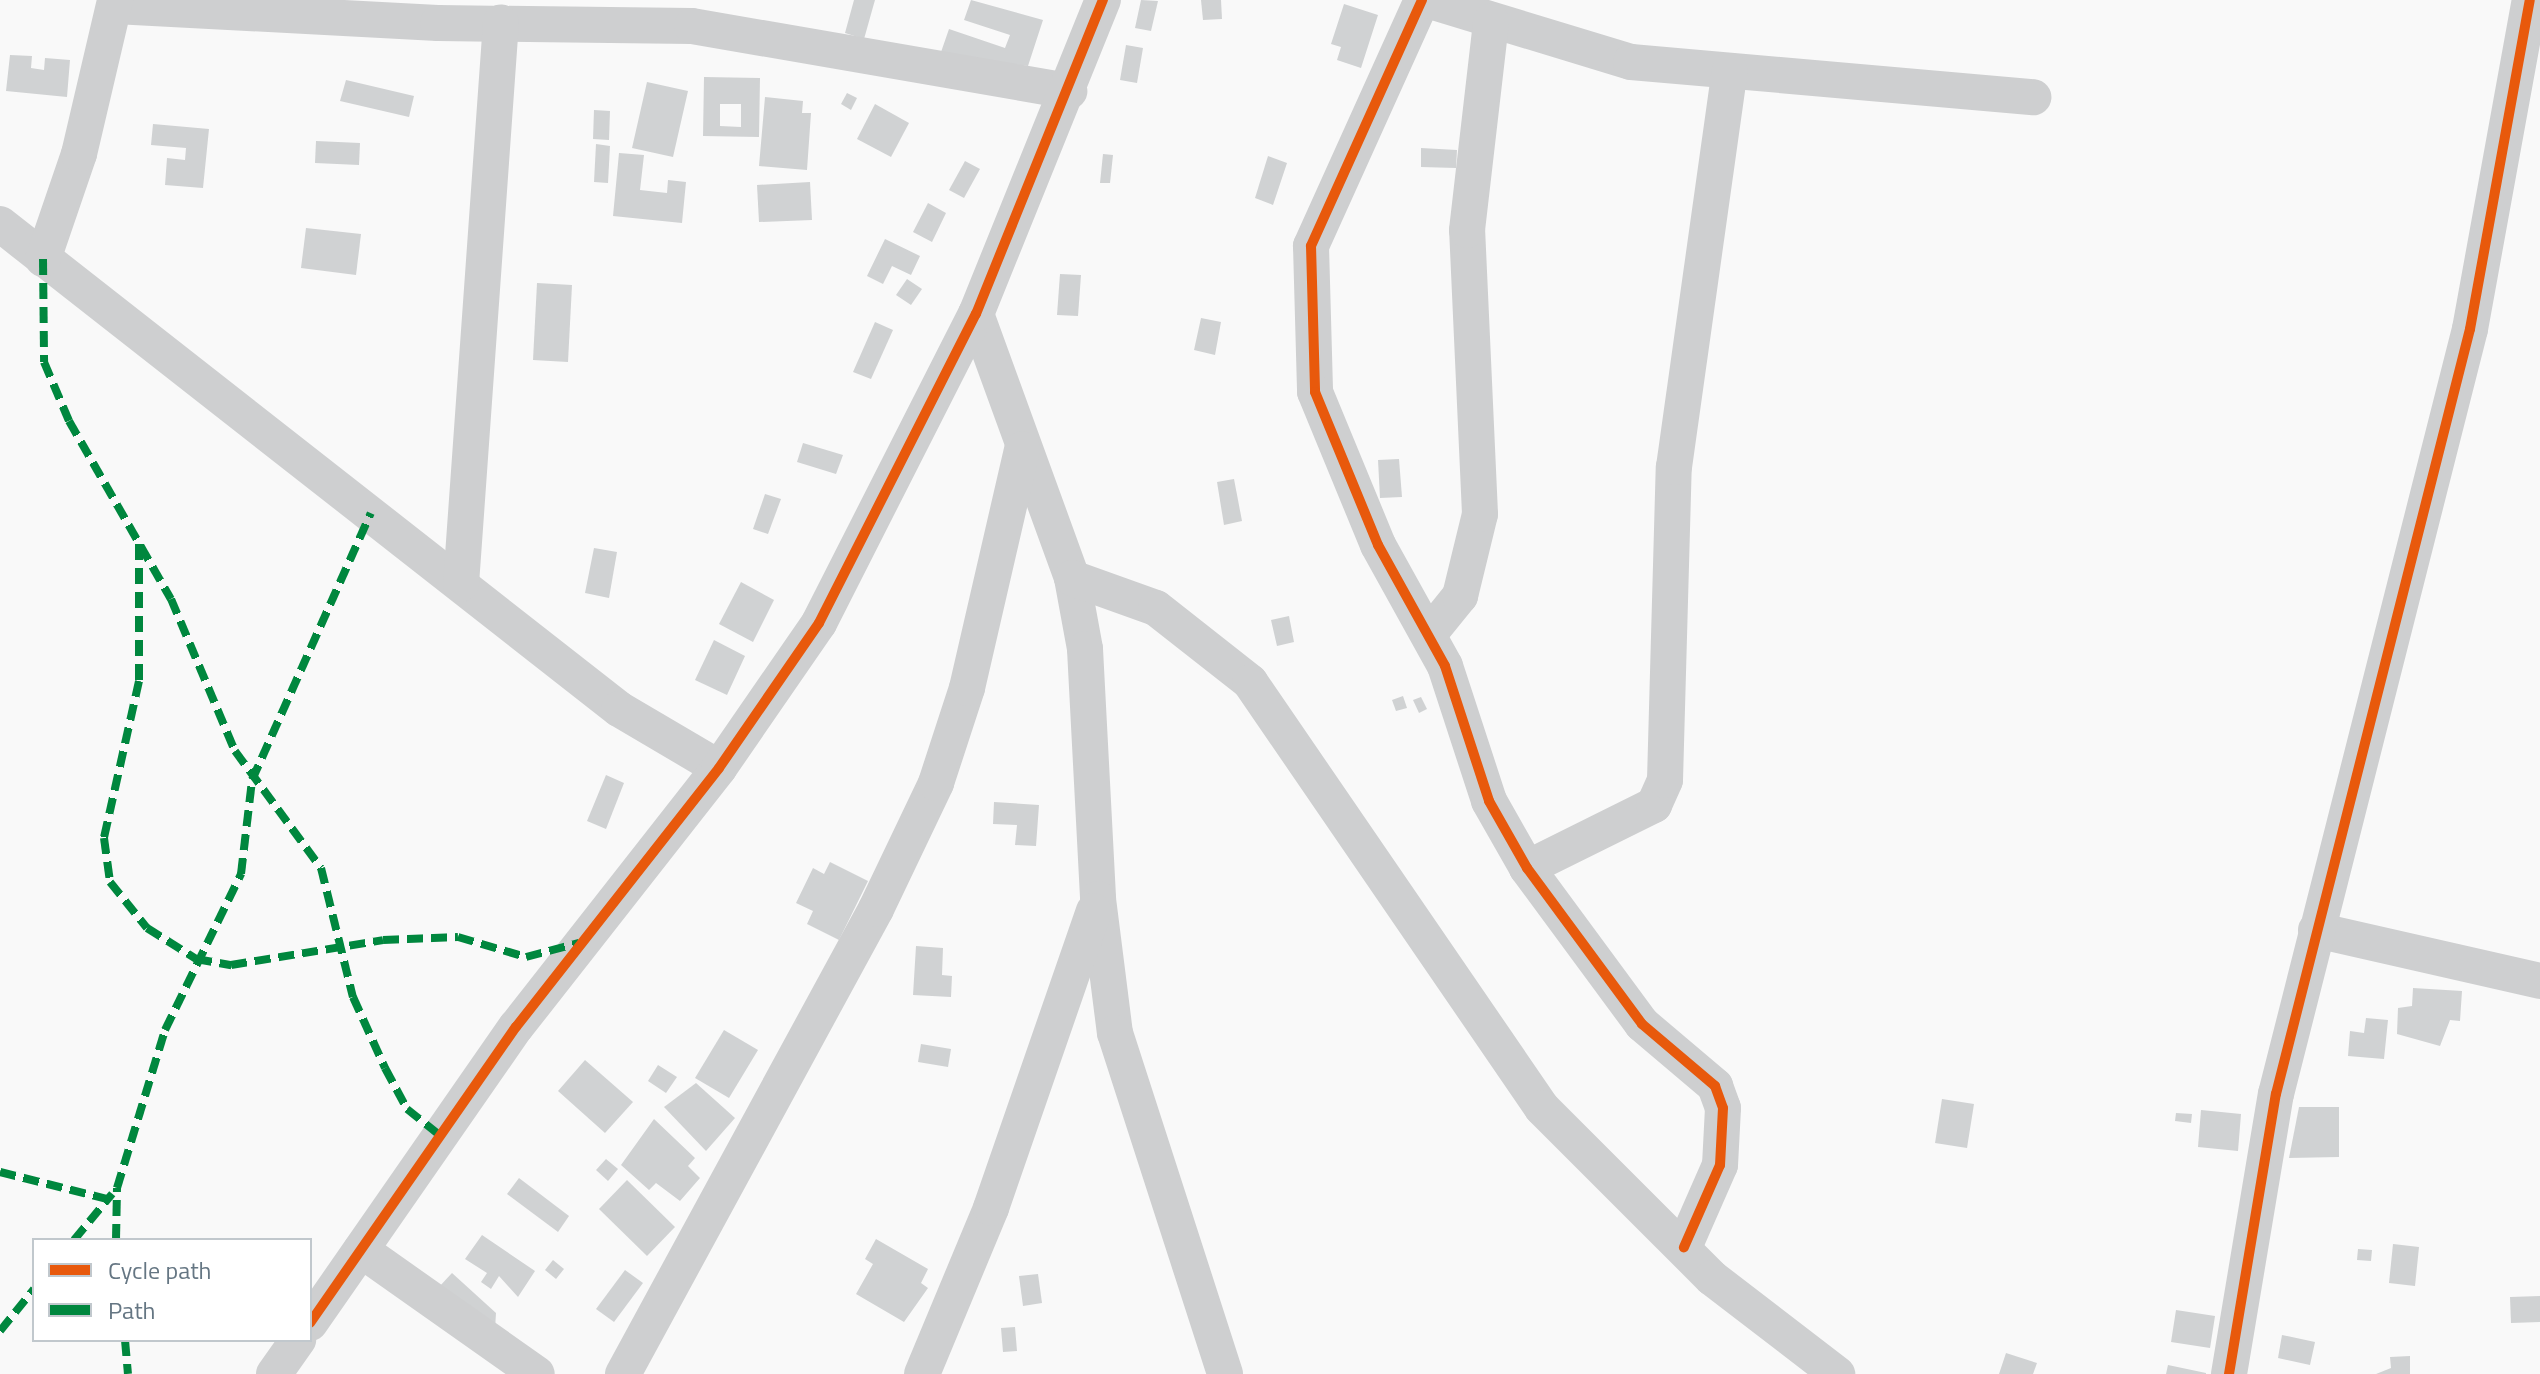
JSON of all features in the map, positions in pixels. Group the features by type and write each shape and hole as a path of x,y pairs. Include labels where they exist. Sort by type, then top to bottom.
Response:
{"street":[{"path":"312,1320 546,987 719,768 819,623 976,314 1069,91 1103,0"},
{"path":"2229,1374 2244,1310 2250,1221 2316,930 2470,329 2530,0"},
{"path":"1684,1247 1720,1165 1723,1108 1715,1086 1642,1024 1527,868 1489,801 1430,633 1398,585 1333,446 1315,392 1309,320 1311,246 1321,214 1438,2 1491,21 1631,62 2033,97"},
{"path":"43,259 115,3 493,15 659,12 1069,91"},
{"path":"461,584 493,15"},
{"path":"1430,633 1460,596 1480,514 1467,230 1491,21"},
{"path":"1527,868 1654,805 1665,780 1674,467 1730,71"},
{"path":"0,224 619,709 719,768"},
{"path":"976,314 1022,449 1072,578 1085,649 1098,899 1115,1033 1225,1374"},
{"path":"623,1374 876,909 936,783 967,688 1022,449"},
{"path":"1072,578 1156,608 1250,682 1542,1108 1684,1247 1789,1343 1837,1374"},
{"path":"922,1374 991,1208 1098,899"},
{"path":"2316,930 2540,981"},
{"path":"361,1250 537,1374"},
{"path":"274,1374 297,1342"}],"building":[{"path":"854,0 875,0 864,39 845,33"},
{"path":"971,0 1043,20 1028,66 940,55 949,29 1005,48 1010,35 964,20"},
{"path":"1141,0 1158,1 1151,31 1135,28"},
{"path":"1201,0 1221,0 1222,19 1203,20"},
{"path":"1344,4 1378,15 1361,68 1337,60 1341,47 1331,44"},
{"path":"1126,45 1143,48 1137,83 1120,80"},
{"path":"10,55 32,56 31,68 44,70 45,58 70,60 67,97 6,91"},
{"path":"704,77 760,78 759,137 703,136","holes":["720,104 741,104 741,127 720,126"]},
{"path":"346,80 414,96 409,117 340,101"},
{"path":"647,82 688,91 673,157 632,148"},
{"path":"847,93 857,98 851,110 841,104"},
{"path":"765,97 803,101 802,113 811,113 807,170 759,166"},
{"path":"875,104 909,123 891,157 857,139"},
{"path":"594,110 610,111 609,140 593,139"},
{"path":"153,124 209,129 203,188 165,185 167,158 185,160 186,148 151,145"},
{"path":"316,141 360,143 359,165 315,163"},
{"path":"596,144 610,146 608,183 594,182"},
{"path":"1421,148 1457,150 1456,168 1421,167"},
{"path":"619,153 644,155 640,190 667,193 668,180 686,182 682,223 613,216"},
{"path":"1103,154 1113,155 1110,183 1100,183"},
{"path":"1268,156 1287,163 1273,205 1255,198"},
{"path":"965,161 980,169 964,198 949,190"},
{"path":"810,182 812,220 759,222 757,185"},
{"path":"928,203 946,213 932,242 913,232"},
{"path":"306,228 361,234 356,275 301,268"},
{"path":"885,239 920,256 911,275 892,266 883,284 867,276"},
{"path":"1060,274 1081,275 1078,316 1057,315"},
{"path":"907,279 922,289 911,305 896,295"},
{"path":"537,283 572,285 568,362 533,360"},
{"path":"1201,318 1221,322 1215,355 1194,350"},
{"path":"875,322 893,330 871,379 853,372"},
{"path":"803,443 843,455 836,474 797,462"},
{"path":"1399,459 1402,497 1380,498 1378,460"},
{"path":"1234,479 1242,521 1224,525 1217,482"},
{"path":"765,494 781,499 768,534 753,529"},
{"path":"594,548 617,552 609,598 585,593"},
{"path":"741,582 774,600 753,642 719,624"},
{"path":"1289,616 1294,642 1277,646 1271,620"},
{"path":"714,640 745,656 727,695 695,680"},
{"path":"1403,696 1407,708 1396,711 1392,700"},
{"path":"1421,697 1427,709 1419,713 1413,700"},
{"path":"606,775 624,783 606,829 587,821"},
{"path":"994,802 1039,805 1036,846 1015,845 1017,825 993,824"},
{"path":"830,862 868,881 839,940 807,924 813,911 796,903 813,868 824,874"},
{"path":"916,946 943,948 942,975 952,976 951,997 913,995"},
{"path":"2413,988 2462,991 2460,1021 2450,1020 2440,1046 2397,1034 2398,1008 2412,1006"},
{"path":"2366,1018 2388,1020 2384,1059 2348,1056 2350,1031 2364,1033"},
{"path":"724,1030 758,1050 729,1098 695,1078"},
{"path":"921,1044 951,1049 948,1067 918,1062"},
{"path":"585,1060 633,1102 605,1133 558,1091"},
{"path":"658,1065 677,1077 666,1093 648,1081"},
{"path":"696,1083 735,1118 706,1151 664,1107"},
{"path":"1942,1099 1974,1104 1967,1148 1935,1143"},
{"path":"2299,1107 2339,1107 2339,1157 2289,1158"},
{"path":"2201,1110 2241,1114 2238,1151 2198,1147"},
{"path":"2176,1113 2192,1114 2191,1123 2175,1121"},
{"path":"654,1119 695,1158 688,1166 700,1178 680,1201 656,1183 649,1190 621,1165"},
{"path":"606,1159 618,1169 608,1181 596,1170"},
{"path":"519,1178 569,1216 558,1232 507,1194"},
{"path":"627,1180 675,1227 647,1256 599,1209"},
{"path":"482,1235 535,1271 518,1297 499,1276 491,1289 481,1282 487,1273 465,1259"},
{"path":"876,1239 928,1269 921,1283 928,1288 904,1322 856,1294 873,1264 865,1259"},
{"path":"2393,1244 2419,1247 2415,1286 2389,1283"},
{"path":"2358,1249 2372,1250 2371,1261 2357,1260"},
{"path":"553,1260 564,1269 556,1279 545,1270"},
{"path":"625,1270 643,1283 614,1322 596,1309"},
{"path":"452,1273 496,1313 495,1330 438,1288"},
{"path":"1038,1274 1042,1303 1023,1306 1019,1276"},
{"path":"2540,1296 2540,1322 2511,1323 2510,1297"},
{"path":"2176,1310 2215,1316 2210,1348 2171,1342"},
{"path":"1015,1327 1017,1351 1003,1352 1001,1328"},
{"path":"2282,1335 2315,1342 2310,1365 2278,1358"},
{"path":"2006,1353 2037,1363 2033,1374 1999,1374"},
{"path":"2410,1356 2410,1374 2376,1374 2391,1368 2390,1357"},
{"path":"2168,1365 2206,1373 2206,1374 2166,1374"}],"marked path":[{"path":"43,259 44,362 69,421 171,599 235,751 321,868 353,997 385,1068 407,1109 442,1137"},
{"path":"116,1238 117,1188 165,1030 241,874 252,780 371,513"},
{"path":"139,544 139,681 104,838 110,882 147,928 196,959 231,965 383,940 458,937 526,957 579,943"},
{"path":"0,1172 107,1199"},
{"path":"76,1238 112,1194"},
{"path":"0,1331 32,1291"},
{"path":"125,1342 128,1374"}],"cycle path":[{"path":"312,1320 516,1027 719,768 819,623 976,314 1103,0"},
{"path":"1422,0 1311,246 1315,392 1378,545 1445,666 1489,801 1527,868 1642,1024 1715,1086 1723,1108 1720,1165 1684,1247"},
{"path":"2229,1374 2276,1094 2470,329 2530,0"}]}
